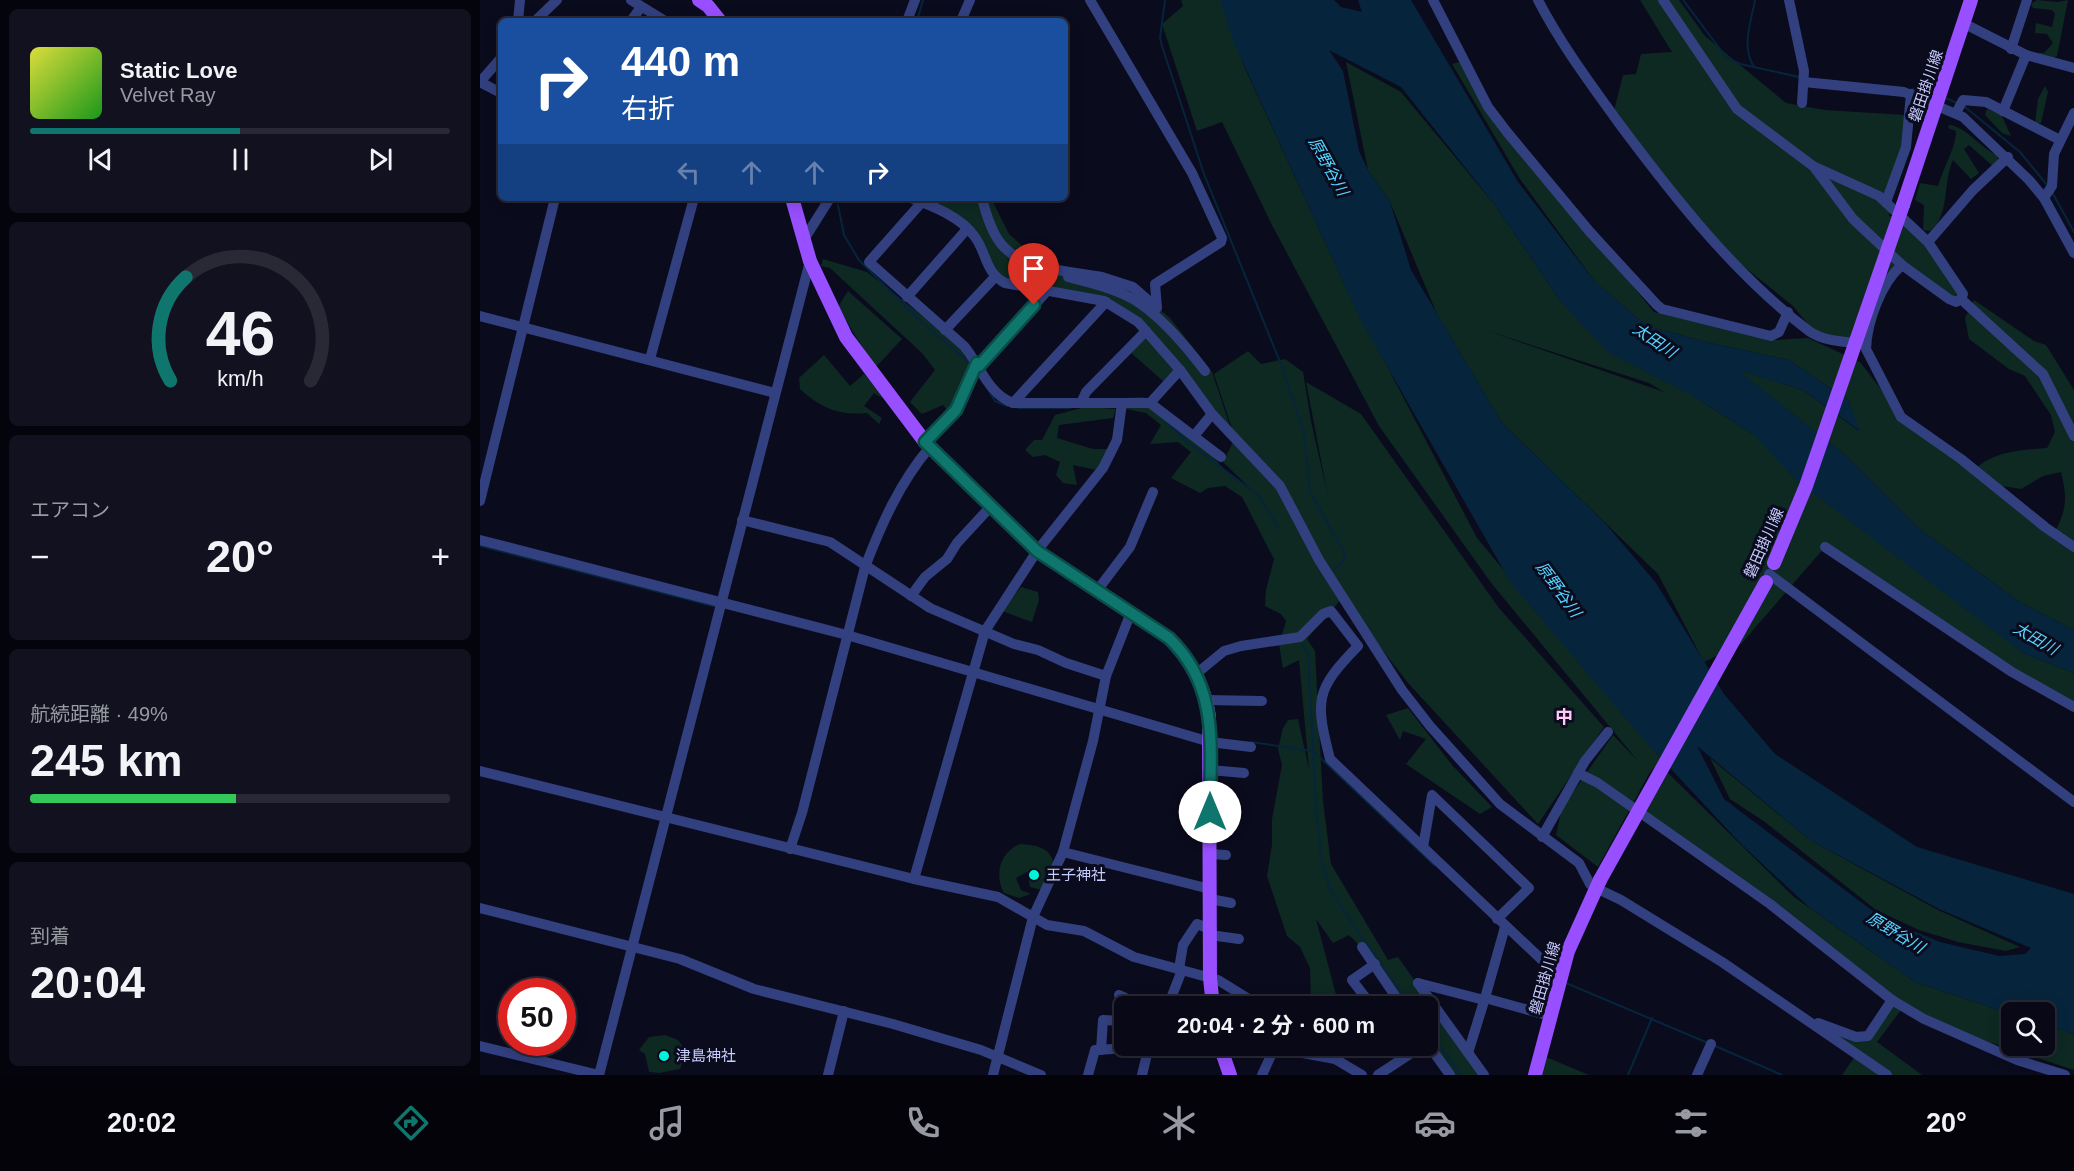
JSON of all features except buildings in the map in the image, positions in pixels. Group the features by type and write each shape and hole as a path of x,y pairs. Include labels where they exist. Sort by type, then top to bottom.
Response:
{"main road":[{"path":"699,0 716,18"},
{"name":"磐田掛川線","path":"1535,1075 1560,977 1578,927 1598,884 1770,573 1806,486 1965,24 1971,0"},
{"path":"793,201 810,261 846,337 928,445 1037,551 1130,615 1169,638 1184,653 1197,674 1206,700 1210,742 1212,996"},
{"path":"1223,1056 1230,1075"}],"street":[{"path":"518,18 520,0"},
{"path":"539,18 557,0"},
{"path":"631,0 660,18"},
{"path":"908,18 915,0"},
{"path":"962,18 970,0"},
{"path":"1037,267 1098,276 1133,287 1157,308 1155,284 1221,242 1222,238 1192,173 1089,0"},
{"path":"1433,0 1488,107 1590,232 1657,305 1662,309 1772,336 1779,332 1788,312"},
{"path":"1538,0 1581,69 1660,178 1738,267 1816,334 1831,340 1866,344"},
{"path":"1663,0 1737,108 1813,166 1879,196 1928,242 1963,294 1961,299 1956,302 1949,299 1902,265 1853,219 1813,166"},
{"path":"1790,0 1804,82 1802,103"},
{"path":"2011,49 2027,0"},
{"path":"633,18 641,7"},
{"path":"1965,24 2011,49 2074,68"},
{"path":"2003,111 2026,55"},
{"path":"498,61 480,82 498,91"},
{"path":"1804,82 1911,94 1956,113 2008,157 2044,198 2073,245"},
{"path":"1886,202 1906,147 1911,94"},
{"path":"1956,113 1960,103 1972,99 2003,111 2060,140"},
{"path":"2044,198 2052,186 2053,159 2074,113"},
{"path":"1928,242 1973,190 2008,157"},
{"path":"480,501 554,201"},
{"path":"650,359 693,201"},
{"path":"803,241 828,201"},
{"path":"983,201 994,236 1014,257 1037,267 1106,287 1133,299 1160,322 1205,371"},
{"path":"1221,457 1150,403 1122,405 1013,403 995,394 978,364 964,346 869,262 922,202 967,229 975,237 994,277 1005,283 1084,295 1123,310 1146,331 1180,370 1212,414 1280,486 1319,561 1397,682 1423,717 1500,804 1579,863 1585,869 1590,884 1598,884 1658,922 1887,1075"},
{"path":"907,297 967,229"},
{"path":"480,1046 599,1075 810,261"},
{"path":"1902,265 1889,278 1880,297 1866,344 1870,358 1882,376 1901,417 1961,459 2045,527 2074,546"},
{"path":"945,330 994,277"},
{"path":"790,849 802,813 865,567 879,530 913,467 956,410 978,364 1048,290"},
{"path":"1961,299 2043,374 2074,436"},
{"path":"1013,403 1106,302"},
{"path":"480,316 776,393"},
{"path":"1081,403 1086,392 1146,331"},
{"path":"1150,403 1180,370"},
{"path":"914,879 985,631 1037,551 1113,451 1117,440 1122,405"},
{"path":"1194,436 1212,414"},
{"path":"1096,592 1130,547 1153,492"},
{"path":"911,596 925,577 947,560 957,543 992,506"},
{"path":"742,520 830,542 930,608 1014,644 1038,650 1066,663 1106,676"},
{"path":"480,540 847,635 1210,742 1251,747"},
{"path":"1824,547 2012,672 2074,707"},
{"path":"1770,573 2074,802"},
{"path":"1197,674 1224,651 1241,646 1300,637 1323,614 1331,611 1358,646 1331,674 1322,695 1321,725 1330,759 1560,977"},
{"path":"993,1075 1033,917 1063,852 1106,676 1130,615"},
{"path":"1206,700 1262,701"},
{"path":"1542,837 1578,773 1608,732"},
{"path":"1210,770 1244,773"},
{"path":"480,771 790,849 998,897 1047,925 1084,931 1134,957 1210,978 1245,996"},
{"path":"1578,773 1598,783 1770,904 1892,1000 1924,1019 2017,1060 2065,1075"},
{"path":"1423,847 1432,795 1529,888 1501,923 1484,999 1468,1053"},
{"path":"1063,852 1210,894 1231,903"},
{"path":"1210,854 1226,855"},
{"path":"480,908 680,959 754,989 844,1011 997,1055 1041,1075"},
{"path":"1172,996 1181,970 1183,945 1197,924 1210,932 1239,939"},
{"path":"1362,947 1395,996"},
{"path":"1364,996 1352,980 1374,964"},
{"path":"1484,1075 1418,983 1550,1016"},
{"path":"1809,1021 1856,1037 1868,1036 1892,1000"},
{"path":"828,1075 844,1011"},
{"path":"1101,1050 1103,1020 1114,1020"},
{"path":"1697,1075 1711,1044"},
{"path":"1088,1075 1095,1050 1113,1049"},
{"path":"1142,1075 1147,1056"},
{"path":"1262,1075 1267,1056"},
{"path":"1319,1056 1335,1059 1362,1075"},
{"path":"1378,1075 1398,1056"},
{"path":"1437,1056 1450,1075"}],"green space":[{"path":"1181,0 1221,0 1244,66 1347,290 1477,538 1661,759 1649,774 1598,867 1556,835 1562,808 1613,735 1638,761 1492,584 1379,426 1272,225 1222,122 1197,131 1162,24 1183,6"},
{"path":"1640,0 1679,0 1705,36 1786,103 1825,110 1905,115 1903,154 1889,195 1889,216 1910,219 1963,294 1956,302 1898,260 1848,342 1816,334 1793,306 1737,261 1689,212 1613,115 1623,75 1636,74 1641,54 1672,52"},
{"path":"2037,0 2058,2 2068,0 2057,56 2051,60 2032,53 2044,53 2053,43 2047,34 2035,33 2036,23 2052,27 2055,14 2052,10 2033,8 2031,4"},
{"path":"1346,62 1401,92 1495,205 1561,302 1693,396 1753,434 2023,653 2074,673 2074,706 1825,547 1741,644 1704,662 1658,574 1502,423 1437,314 1390,202 1368,170","holes":["1488,331 1649,383 1664,392"]},
{"path":"1459,62 1550,185 1654,312 1774,340 1808,338 1860,362 1904,419 1975,470 1999,455 2047,448 2055,432 2051,415 2025,376 2009,369 1969,339 1965,318 1974,300 2034,341 2046,345 2074,390 2074,630 2021,603 1918,528 1845,455 1736,369 1803,390 1859,431 1848,400 1789,360 1710,343 1647,326 1595,282 1520,179 1452,64","holes":["2061,472 2064,508 2056,530 2002,486 2021,489 2043,476"]},
{"path":"2045,86 2048,92 2041,123 2035,123 2038,99"},
{"path":"1987,109 2001,114 2011,136 2002,133 1985,115"},
{"path":"1949,125 1962,130 1997,155 1999,162 1996,169 1969,145 1964,149 1979,173 1971,179 1953,160 1941,217 1930,231 1923,230 1924,205 1915,200 1920,183 1938,186 1955,137 1956,131 1948,128"},
{"path":"921,201 992,201 1009,234 1035,257 1133,287 1170,318 1212,372 1233,435 1125,312 1084,295 1011,284 998,271 975,237"},
{"path":"823,259 867,272 960,346 973,373 949,412 943,405 922,414 910,402 935,370 922,353 830,268 821,266"},
{"path":"848,291 902,339 875,368 838,307"},
{"path":"1146,338 1175,370 1163,381 1130,352"},
{"path":"1248,351 1261,364 1285,359 1303,372 1311,421 1328,496 1306,382 1361,414 1499,608 1604,727 1538,824 1408,683 1342,598 1307,639 1315,651 1323,801 1331,864 1388,960 1398,957 1425,996 1398,996 1365,951 1349,935 1333,943 1316,919 1336,996 1311,996 1310,968 1300,947 1287,936 1267,876 1272,845 1272,819 1282,765 1278,749 1283,728 1288,720 1298,719 1309,769 1299,660 1283,668 1279,645 1286,621 1281,614 1265,606 1266,590 1274,559 1242,497 1225,486 1208,488 1200,493 1171,478 1191,452 1178,442 1150,444 1161,425 1146,413 1121,408 1124,398 1144,397 1194,436 1224,469 1259,497 1223,462 1235,438 1214,374"},
{"path":"824,355 850,386 864,374 886,397 887,401 874,393 864,406 882,418 879,424 867,413 839,412 823,406 800,389 799,378"},
{"path":"1085,407 1116,409 1113,418 1059,425 1057,438 1093,449 1109,449 1097,470 1073,465 1077,485 1063,483 1056,475 1060,462 1045,455 1033,457 1025,450 1034,440 1042,440 1055,415"},
{"path":"1021,587 1038,592 1039,600 1032,622 1002,611"},
{"path":"1408,708 1452,765 1492,807 1480,814 1406,764 1426,739 1403,731 1400,740 1386,715"},
{"path":"1710,758 1810,840 1938,910 2020,947 2006,951 1958,942 1919,930 1876,910 1765,822 1730,799"},
{"path":"1668,773 1794,897 1915,982 2001,1011 2001,1046 1937,1025 1878,988 1645,813"},
{"path":"1020,844 1042,848 1050,854 1054,865 1042,890 1030,887 1027,872 1016,878 1021,890 1031,894 1019,898 1004,893 999,872 1008,852"},
{"path":"1892,1000 1901,1010 1877,1042 1922,1075 1842,1075 1856,1055 1817,1027 1867,1036"},
{"path":"1438,1014 1481,1075 1452,1075 1438,1055"},
{"path":"2055,1027 2074,1034 2074,1070 2031,1056 2055,1056"},
{"path":"665,1035 678,1040 686,1051 680,1069 659,1073 649,1072 645,1054 639,1050 649,1037"},
{"path":"1546,1057 1589,1075 1543,1075"}],"water":[{"path":"1220,0 1334,0 1341,7 1362,12 1358,0 1411,0 1518,182 1595,282 1647,326 1710,343 1789,360 1848,400 1860,431 1803,390 1738,370 1845,455 1918,528 2021,603 2074,630 2074,673 2023,653 1797,481 1753,434 1693,396 1609,353 1561,302 1495,205 1401,87 1329,50 1343,71 1359,151 1368,170 1390,202 1411,270 1502,423 1605,523 1656,583 1724,694 1775,754 1917,847 2074,894 2074,1034 2055,1027 2055,1002 2001,1002 2001,1011 1915,982 1810,908 1742,845 1644,740 1511,583 1360,319 1234,43","holes":["1697,746 1810,840 1939,909 2031,948 2025,954 1999,956 1940,942 1882,918 1724,799"]}],"waterway":[{"path":"918,18 923,0"},
{"path":"1165,0 1160,38 1162,46 1204,174 1280,362 1304,432 1310,492 1344,552 1344,560 1332,571"},
{"path":"1683,0 1726,57 1740,64 1799,77"},
{"path":"1754,67 1750,59 1748,43 1755,0"},
{"path":"1912,89 1935,93"},
{"path":"1943,97 1957,103"},
{"path":"1965,107 2020,152 2047,185"},
{"path":"2052,192 2074,232"},
{"path":"838,205 844,235 859,260 920,321 971,364"},
{"path":"989,391 995,401 1007,406"},
{"path":"1018,408 1070,408"},
{"path":"1167,422 1187,442 1258,495 1279,528"},
{"path":"480,546 717,607"},
{"path":"1302,646 1308,652 1316,806 1321,856 1329,887 1404,996"},
{"path":"1251,742 1313,751 1434,865"},
{"path":"1566,983 1708,1043"},
{"path":"1628,1075 1652,1018"},
{"path":"1438,1043 1461,1075"},
{"path":"1713,1045 1782,1075"}],"place":[{"name":"王子神社","path":"1034,875"},
{"name":"津島神社","path":"664,1056"}],"district":[{"name":"中","path":"1564,717"}],"route":[{"path":"1034,305 979,366 977,363 956,410 925,442 1037,551 1130,615 1169,638 1184,653 1197,674 1206,698 1209,716 1210,812"}],"water label":[{"name":"原野谷川","path":"1329,166"},
{"name":"太田川","path":"1655,340"},
{"name":"原野谷川","path":"1559,589"},
{"name":"太田川","path":"2036,638"},
{"name":"原野谷川","path":"1896,932"}]}
